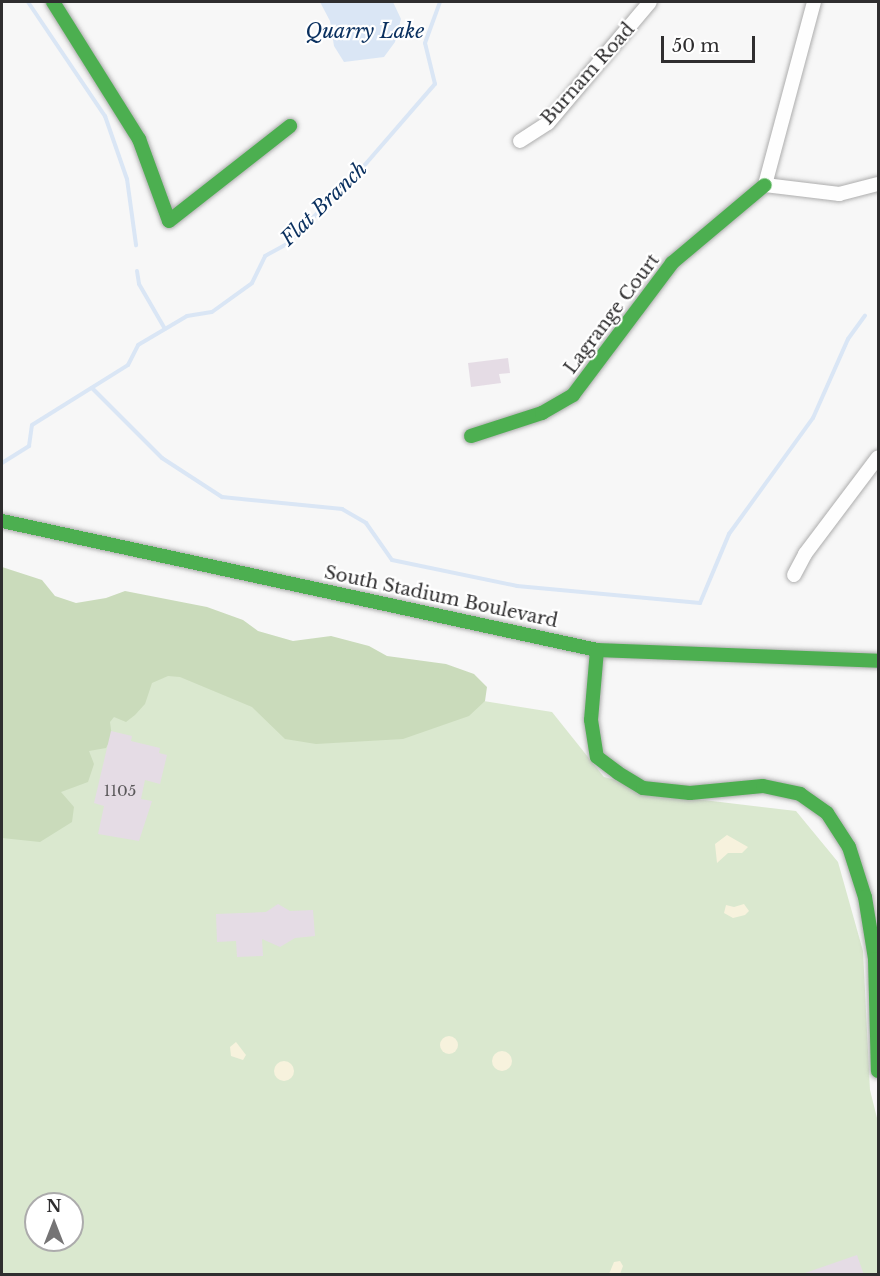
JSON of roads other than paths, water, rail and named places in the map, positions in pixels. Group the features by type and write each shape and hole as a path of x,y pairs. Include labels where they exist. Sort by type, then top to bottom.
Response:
{"street":[{"path":"53,2 139,139 169,221 290,126"},
{"name":"Burnam Road","path":"520,141 548,123 650,2"},
{"path":"814,2 765,184 839,194 879,184"},
{"name":"Lagrange Court","path":"471,436 542,413 573,395 672,263 765,184"},
{"path":"794,575 805,554 879,457"},
{"name":"South Stadium Boulevard","path":"2,521 597,650 879,661"},
{"path":"597,650 591,720 597,757 618,773 644,788 690,793 763,786 800,794 827,813 849,847 865,897 875,959 879,1071"}],"water":[{"name":"Quarry Lake","path":"320,2 393,2 401,19 395,42 384,57 344,62 334,46 330,21"}],"waterway":[{"path":"28,2 105,116 127,179 136,245"},
{"name":"Flat Branch","path":"2,463 29,446 32,425 128,365 138,345 187,316 212,312 252,283 265,256 287,244 363,167 435,84 425,43 440,2"},
{"path":"137,271 139,284 165,329"},
{"path":"92,388 162,458 222,497 342,509 366,523 392,560 517,586 700,603 729,534 813,418 848,339 865,316"}]}
